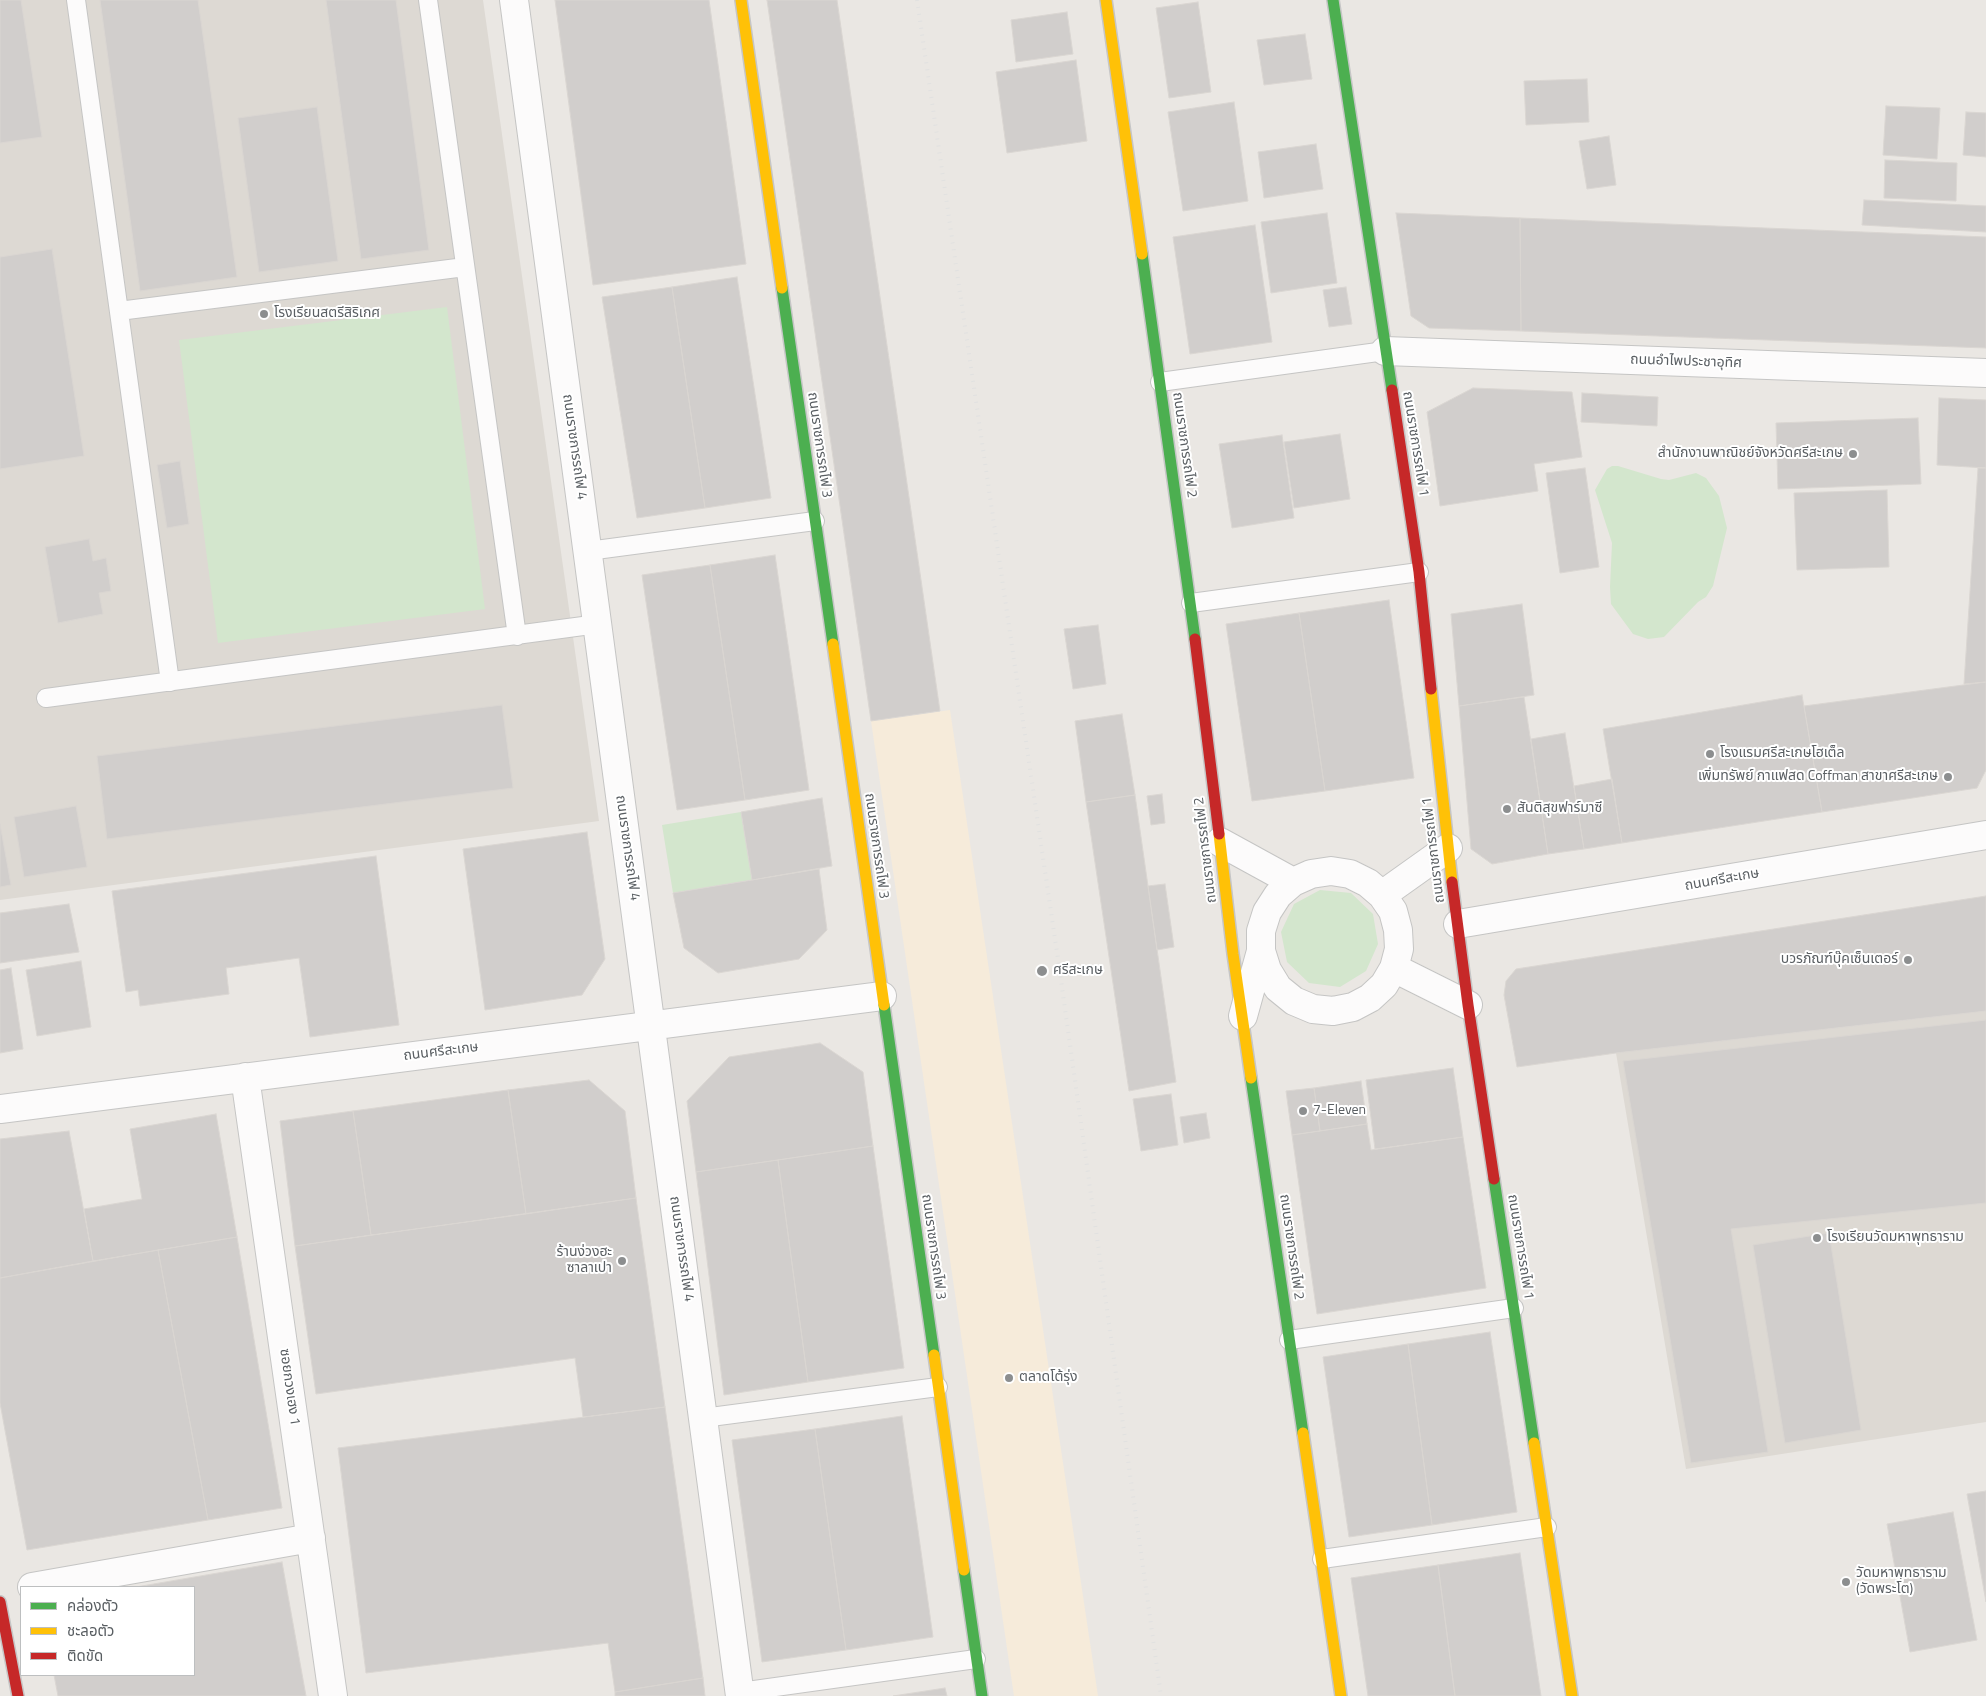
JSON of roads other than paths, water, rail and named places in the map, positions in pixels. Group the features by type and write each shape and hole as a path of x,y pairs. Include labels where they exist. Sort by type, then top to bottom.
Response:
{"street":[{"name":"ถนนราชการรถไฟ 4","path":"514,0 740,1694"},
{"name":"ถนนราชการรถไฟ 3","path":"741,0 982,1696"},
{"name":"ถนนราชการรถไฟ 2","path":"1106,0 1191,604 1233,954 1342,1696"},
{"name":"ถนนราชการรถไฟ 1","path":"1333,0 1419,572 1448,848 1468,1005 1572,1696"},
{"name":"ถนนอำไพประชาอุทิศ","path":"1385,351 1986,373"},
{"name":"ถนนศรีสะเกษ","path":"1458,924 1986,836"},
{"path":"1220,842 1293,882"},
{"path":"1382,895 1448,848"},
{"path":"1242,1016 1261,951 1261,931 1267,912 1278,895 1293,882 1311,874 1331,871 1350,874 1368,883 1382,895 1393,911 1398,930 1399,950 1394,968 1384,985 1370,998 1353,1007 1333,1011 1313,1009 1294,1001 1278,988 1267,970 1261,951"},
{"path":"1394,968 1468,1005"},
{"name":"ถนนศรีสะเกษ","path":"0,1109 882,996"},
{"name":"ซอยกวงเฮง 1","path":"245,1077 333,1696"},
{"path":"38,1586 311,1538"},
{"path":"0,1593 20,1589"},
{"path":"0,1602 18,1696"}],"lane":[{"path":"76,0 170,682"},
{"path":"428,0 517,636"},
{"path":"119,311 465,267"},
{"path":"1160,382 1385,351"},
{"path":"588,551 815,521"},
{"path":"1191,604 1419,572"},
{"path":"46,698 598,624"},
{"path":"1289,1340 1514,1308"},
{"path":"703,1418 938,1387"},
{"path":"1322,1559 1547,1526"},
{"path":"740,1694 976,1659"}],"railway":[{"path":"917,0 1060,973 1161,1696"}],"place":[{"name":"โรงเรียนสตรีสิริเกศ","path":"264,314"},
{"name":"สำนักงานพาณิชย์จังหวัดศรีสะเกษ","path":"1853,454"},
{"name":"โรงแรมศรีสะเกษโฮเต็ล","path":"1710,754"},
{"name":"เพิ่มทรัพย์ กาแฟสด Coffman สาขาศรีสะเกษ","path":"1948,777"},
{"name":"สันติสุขฟาร์มาซี","path":"1507,809"},
{"name":"บวรภัณฑ์บุ๊คเซ็นเตอร์","path":"1908,960"},
{"name":"ศรีสะเกษ","path":"1042,971"},
{"name":"7-Eleven","path":"1303,1111"},
{"name":"โรงเรียนวัดมหาพุทธาราม","path":"1817,1238"},
{"name":"ร้านง่วงฮะ ซาลาเปา","path":"622,1261"},
{"name":"ตลาดโต้รุ่ง","path":"1009,1378"},
{"name":"วัดมหาพุทธาราม (วัดพระโต)","path":"1846,1582"}]}
